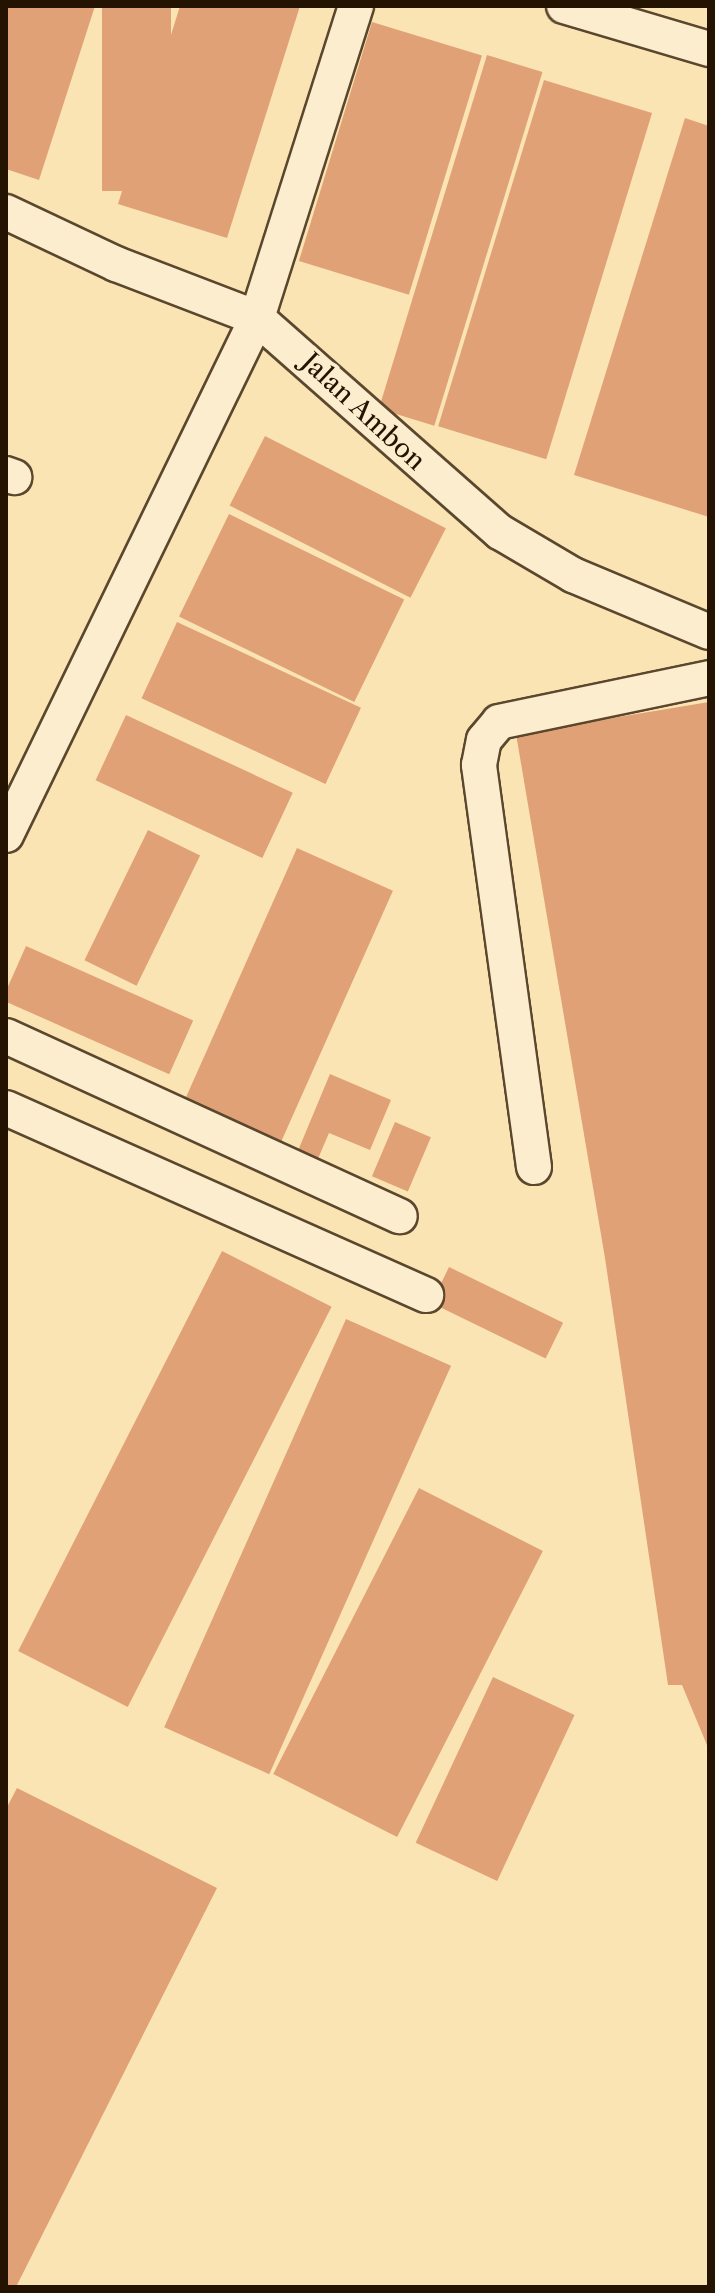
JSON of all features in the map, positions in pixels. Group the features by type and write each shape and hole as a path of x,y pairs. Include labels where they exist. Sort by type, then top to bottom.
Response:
{"street":[{"path":"6,835 257,318 356,6"},
{"path":"564,6 709,49"},
{"name":"Jalan Ambon","path":"6,212 116,264 257,318 500,532 573,575 709,632"},
{"path":"534,1167 479,765 484,740 499,722 709,678"},
{"path":"6,1036 400,1216"},
{"path":"6,1108 426,1295"}],"building":[{"path":"6,6 95,6 39,180 6,169"},
{"path":"102,6 171,6 171,191 102,191"},
{"path":"180,6 300,6 227,238 118,204"},
{"path":"372,22 482,56 409,295 299,261"},
{"path":"487,55 542,72 434,426 379,409"},
{"path":"544,80 652,113 546,459 438,426"},
{"path":"685,118 709,126 709,517 574,475"},
{"path":"265,436 446,528 410,598 230,505"},
{"path":"229,514 404,599 354,702 179,616"},
{"path":"177,622 361,708 325,784 142,698"},
{"path":"709,702 709,1750 682,1685 668,1685 605,1258 516,734"},
{"path":"126,715 293,793 262,858 96,780"},
{"path":"148,830 200,855 137,986 84,960"},
{"path":"297,848 393,891 281,1141 186,1098"},
{"path":"26,946 193,1020 169,1074 6,1002 6,991"},
{"path":"330,1074 391,1100 370,1150 329,1133 317,1161 297,1153"},
{"path":"395,1122 431,1137 408,1192 372,1176"},
{"path":"222,1251 332,1307 128,1707 18,1651"},
{"path":"449,1267 563,1323 546,1359 431,1303"},
{"path":"346,1319 451,1366 269,1774 164,1727"},
{"path":"419,1488 543,1551 397,1837 273,1774"},
{"path":"493,1677 575,1715 497,1881 416,1843"},
{"path":"17,1788 217,1888 16,2287 6,2287 6,1809"}]}
